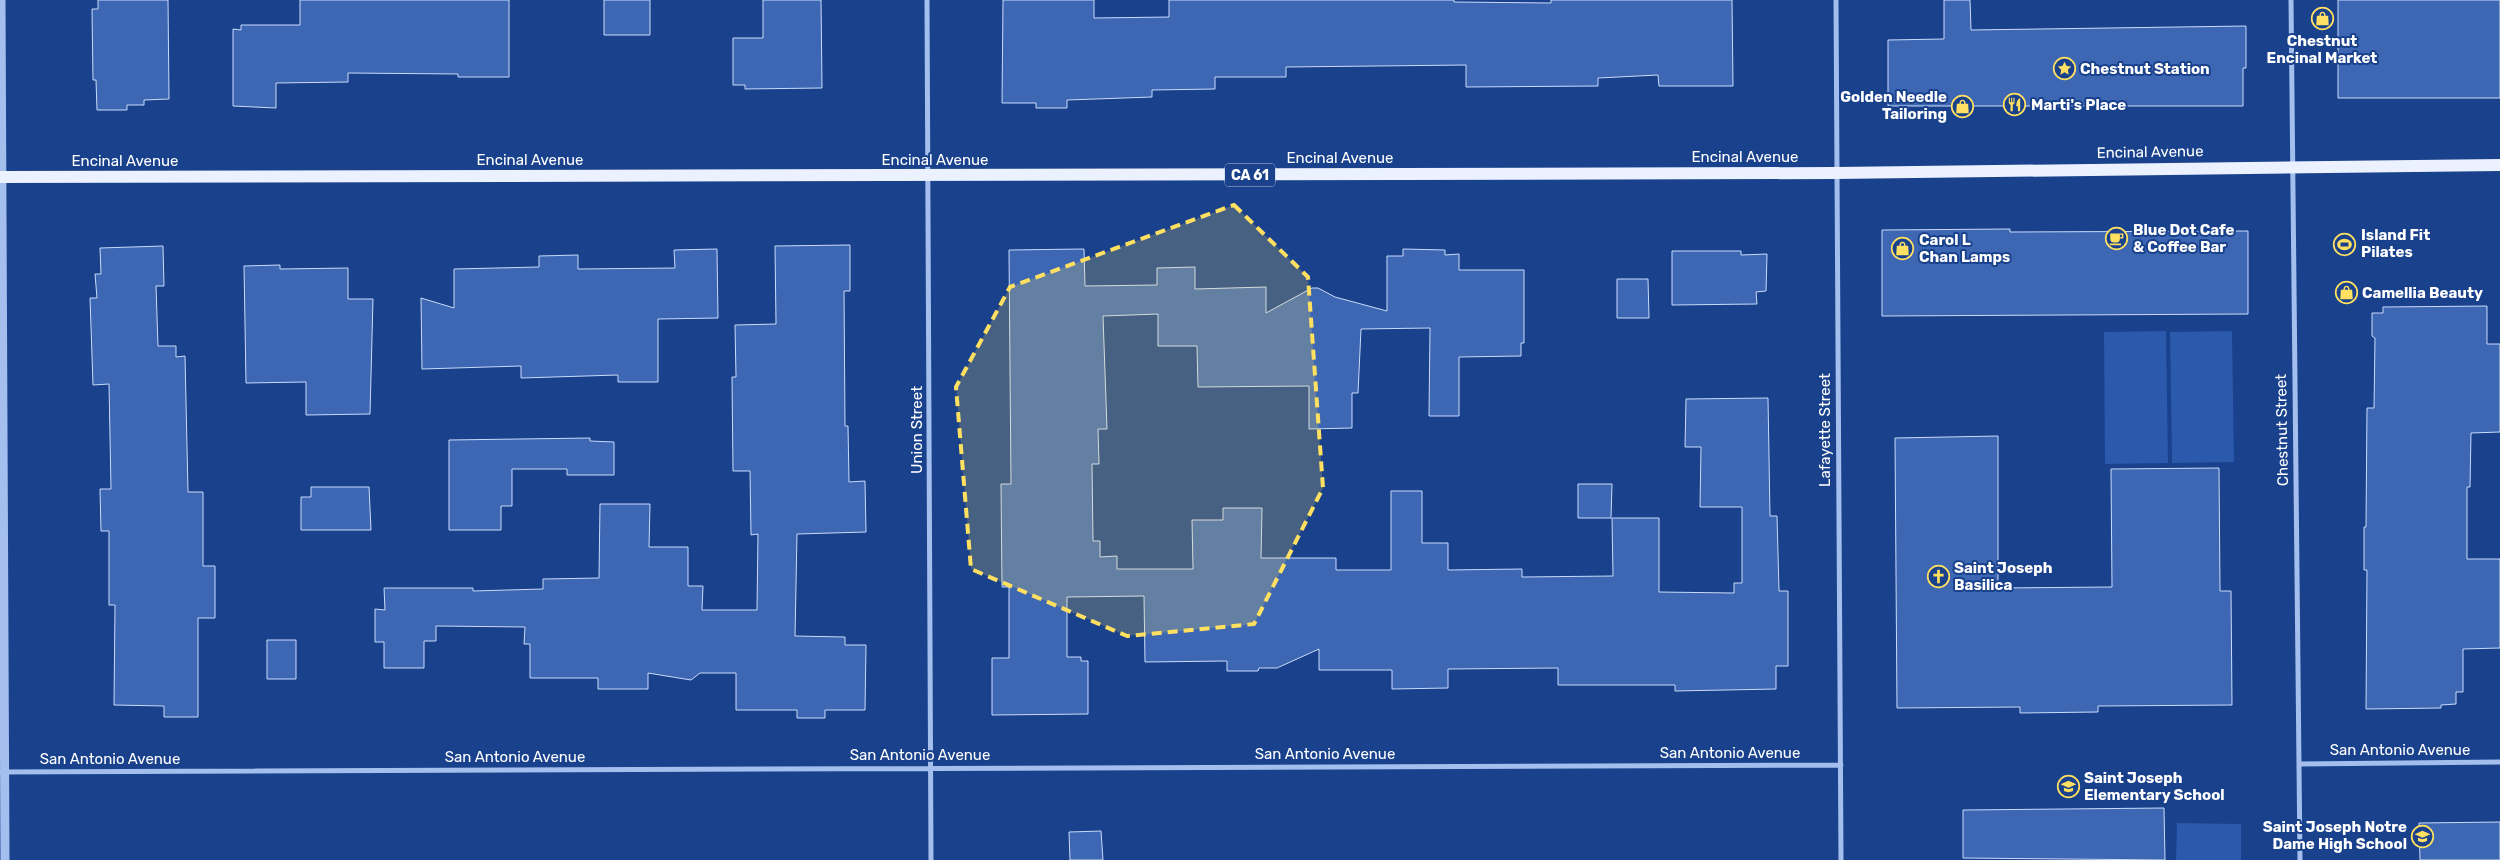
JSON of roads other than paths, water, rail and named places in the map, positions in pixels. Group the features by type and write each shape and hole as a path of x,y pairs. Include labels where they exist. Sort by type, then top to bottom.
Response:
{"main road":[{"name":"Encinal Avenue","path":"0,178 1836,173 2500,165"}],"street":[{"path":"1,0 2,772 5,860"},
{"name":"Union Street","path":"927,0 931,860"},
{"name":"Lafayette Street","path":"1836,0 1841,860"},
{"name":"Chestnut Street","path":"2291,0 2300,860"},
{"name":"San Antonio Avenue","path":"2300,764 2500,762"},
{"name":"San Antonio Avenue","path":"2,772 1840,765"}],"place":[{"name":"Chestnut Encinal Market","path":"2322,18"},
{"name":"Chestnut Station","path":"2064,69"},
{"name":"Marti's Place","path":"2015,105"},
{"name":"Golden Needle Tailoring","path":"1963,106"},
{"name":"Blue Dot Cafe & Coffee Bar","path":"2117,239"},
{"name":"Island Fit Pilates","path":"2345,244"},
{"name":"Carol L Chan Lamps","path":"1903,249"},
{"name":"Camellia Beauty","path":"2346,293"},
{"name":"Saint Joseph Basilica","path":"1938,577"},
{"name":"Saint Joseph Elementary School","path":"2068,787"},
{"name":"Saint Joseph Notre Dame High School","path":"2423,836"}]}
